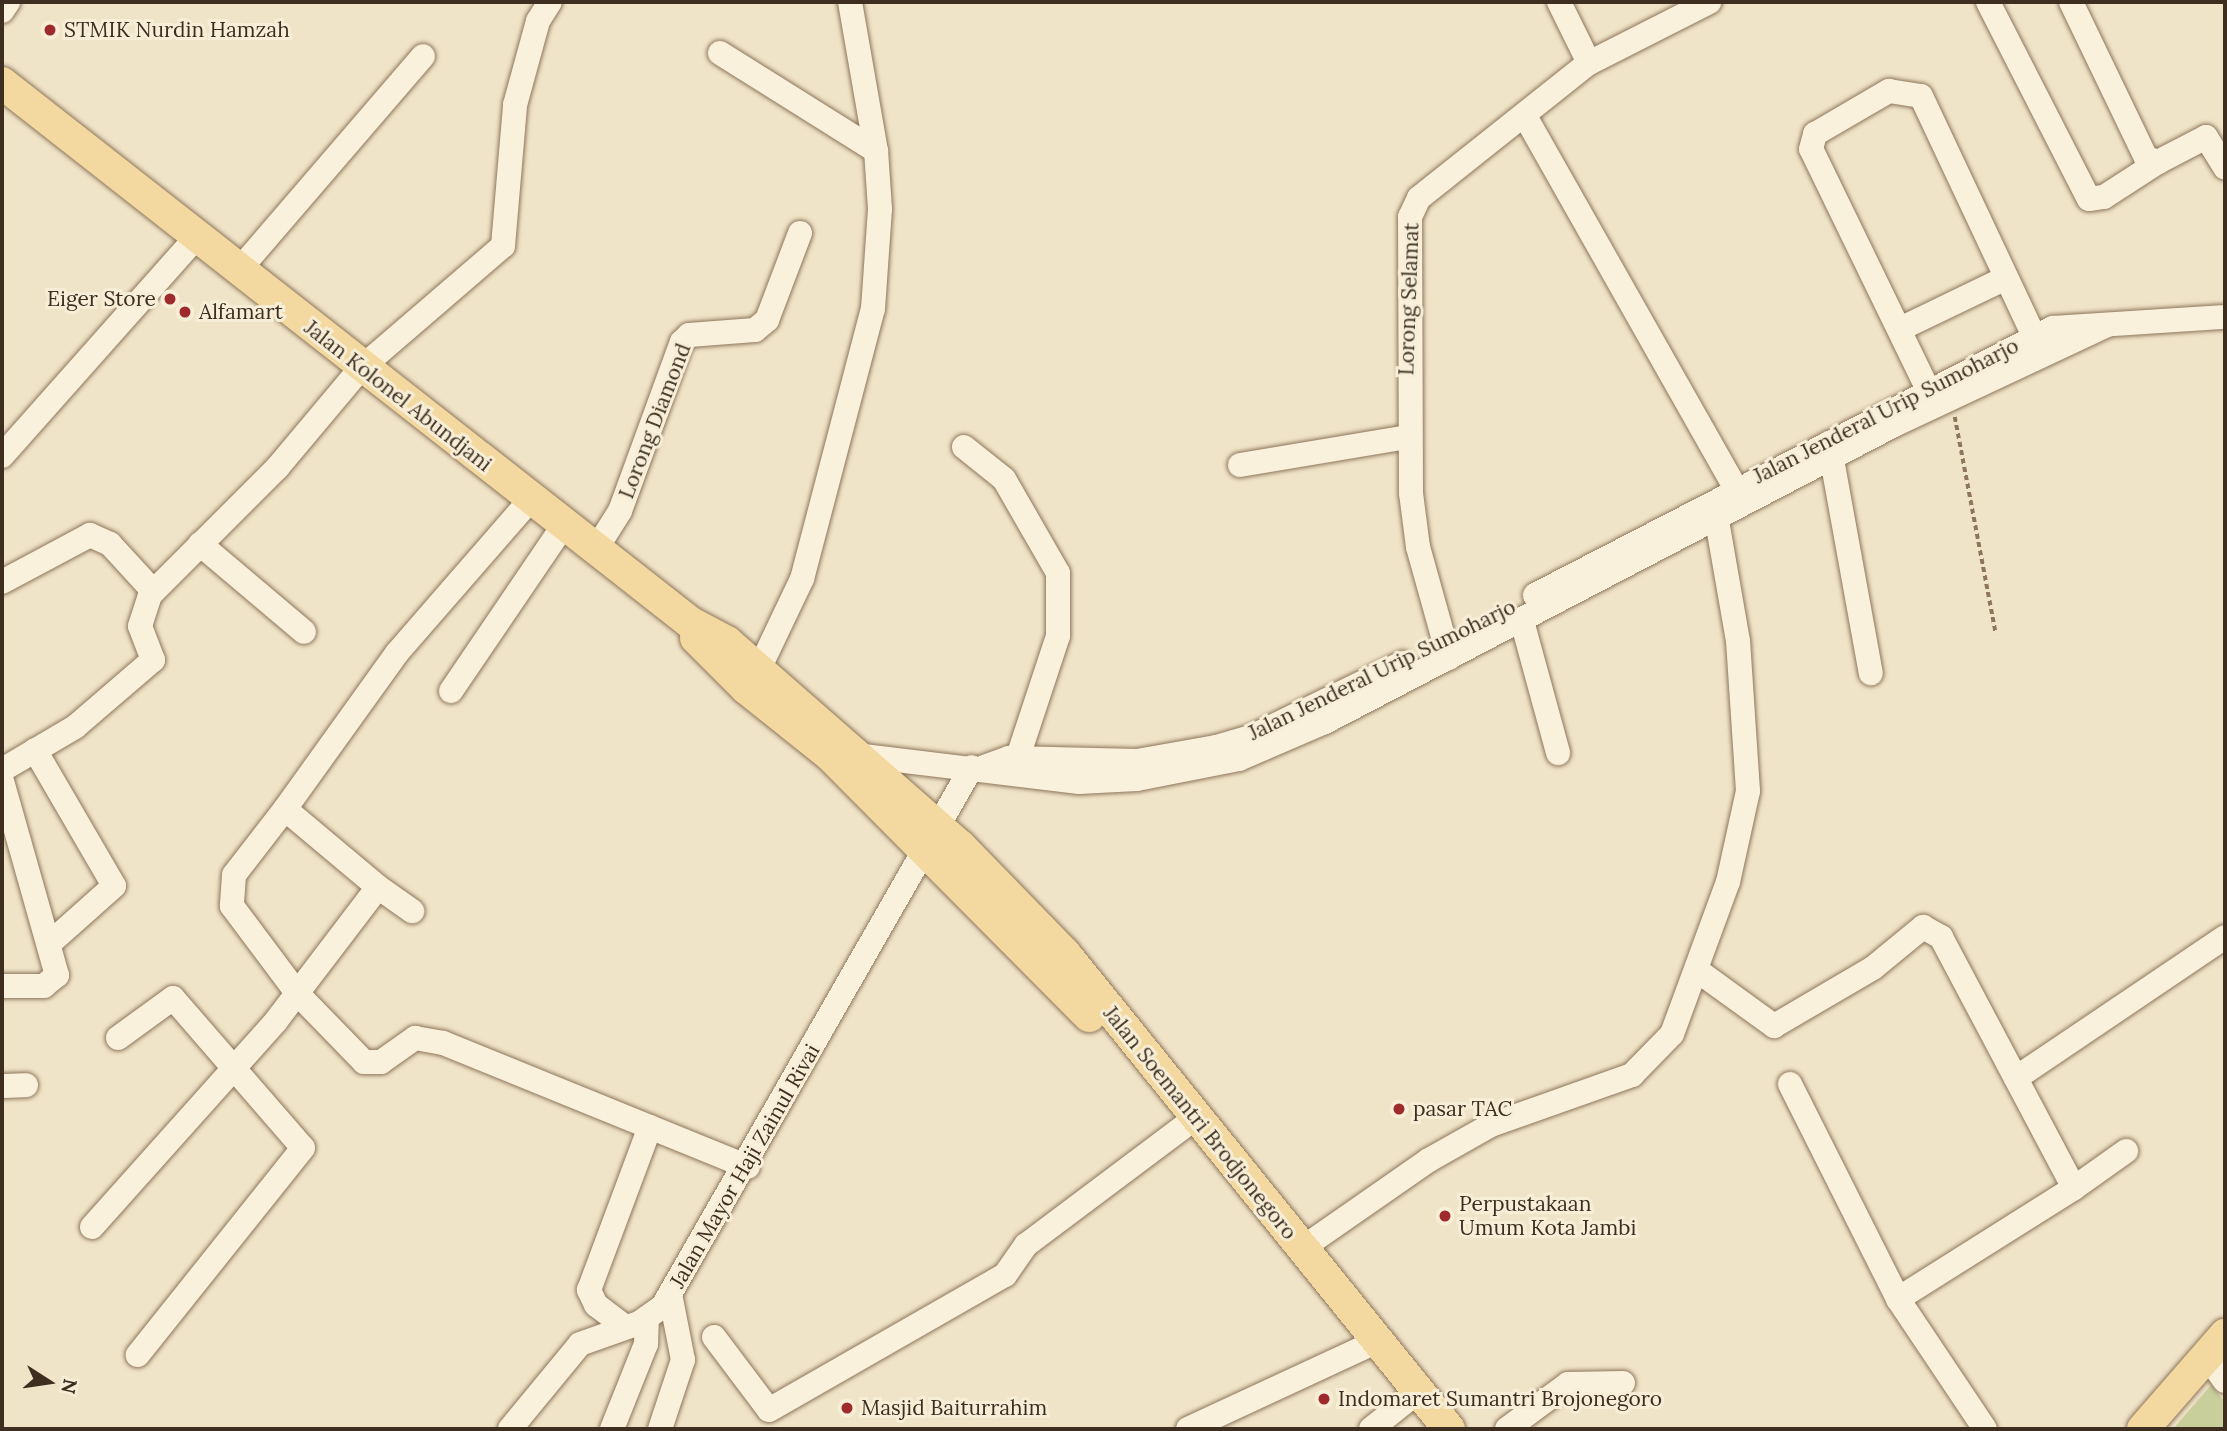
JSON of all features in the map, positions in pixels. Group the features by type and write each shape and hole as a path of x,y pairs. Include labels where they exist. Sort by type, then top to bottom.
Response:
{"main road":[{"name":"Jalan Kolonel Abundjani","path":"2,69 43,111"},
{"name":"Jalan Kolonel Abundjani","path":"2,83 43,111 361,368 691,623 759,668 932,838"},
{"name":"Jalan Kolonel Abundjani","path":"691,623 714,659 845,754"},
{"name":"Jalan Soemantri Brodjonegoro","path":"932,838 1182,1127 1292,1243 1449,1429"},
{"name":"Jalan Soemantri Brodjonegoro","path":"932,838 1065,954 1434,1429"},
{"path":"2143,1429 2215,1345"}],"street":[{"path":"2,11 8,2"},
{"path":"2,770 75,727 153,660 140,626 153,592 277,468 361,368 503,246 515,105 540,13 550,2"},
{"path":"759,668 802,579 865,346 880,209 876,151 850,2"},
{"path":"1559,2 1589,63"},
{"name":"Lorong Selamat","path":"1447,650 1418,547 1408,437 1412,209 1589,63 1709,2"},
{"path":"1988,2 2089,199 2104,197 2158,162 2216,132 2225,167"},
{"path":"2071,2 2146,158 2158,162"},
{"path":"720,53 876,151"},
{"path":"239,270 423,55"},
{"path":"1939,397 1811,149 1815,134 1889,91 1921,96 2039,346"},
{"path":"1525,116 1741,495"},
{"name":"Lorong Diamond","path":"596,549 620,511 682,342 689,335 755,330 767,320 800,233"},
{"path":"2,456 197,236"},
{"path":"1902,328 2006,278"},
{"name":"Jalan Jenderal Urip Sumoharjo","path":"978,767 1007,776 1098,782 1219,764 1325,722 1447,650 1741,495 2039,346 2078,323 2107,325 2225,317"},
{"path":"1240,464 1408,437"},
{"path":"964,447 1004,479 1058,573 1058,636 1018,757"},
{"path":"1831,449 1871,673"},
{"path":"531,499 397,653 234,875 229,897 297,993 368,1064 381,1062 404,1041 443,1042 748,1167"},
{"path":"1292,1243 1491,1125 1632,1075 1672,1034 1698,971 1728,882 1748,791 1738,641 1716,508"},
{"name":"Jalan Jenderal Urip Sumoharjo","path":"978,767 1018,757 1114,763 1235,742 1447,650 1522,621 1716,508"},
{"path":"451,691 565,525"},
{"path":"2,582 90,536 110,544 153,592"},
{"path":"200,544 304,632"},
{"path":"1522,621 1559,753"},
{"path":"35,750 114,886 49,944"},
{"path":"845,754 978,767"},
{"name":"Jalan Mayor Haji Zainul Rivai","path":"510,1429 571,1352 596,1334 648,1318 670,1294 748,1167 932,838 978,767"},
{"path":"2,781 57,975 51,984 2,986"},
{"path":"285,809 378,887 412,911"},
{"path":"92,1227 297,993 378,887"},
{"path":"1698,971 1774,1026 1872,968 1923,927 1941,937 2074,1188"},
{"path":"2015,1078 2225,937"},
{"path":"118,1038 173,998 303,1148 138,1355"},
{"path":"1790,1084 1898,1299 1985,1429"},
{"path":"624,1326 596,1305 589,1290 650,1127"},
{"path":"713,1338 769,1410 1005,1275 1026,1245 1182,1127"},
{"path":"1898,1299 2074,1188 2126,1151"},
{"path":"660,1429 683,1360 670,1294"},
{"path":"612,1429 646,1344 648,1318"},
{"path":"1188,1429 1369,1345"},
{"path":"2215,1345 2225,1381"},
{"path":"1507,1429 1568,1384 1623,1382"},
{"path":"1371,1429 1410,1398"}],"path":[{"path":"1939,397 1996,635"}],"green space":[{"path":"2211,1385 2225,1402 2225,1429 2173,1429"}],"place":[{"name":"STMIK Nurdin Hamzah","path":"50,30"},
{"name":"Eiger Store","path":"170,299"},
{"name":"Alfamart","path":"185,312"},
{"name":"pasar TAC","path":"1399,1109"},
{"name":"Perpustakaan Umum Kota Jambi","path":"1445,1216"},
{"name":"Indomaret Sumantri Brojonegoro","path":"1324,1399"},
{"name":"Masjid Baiturrahim","path":"847,1408"}]}
